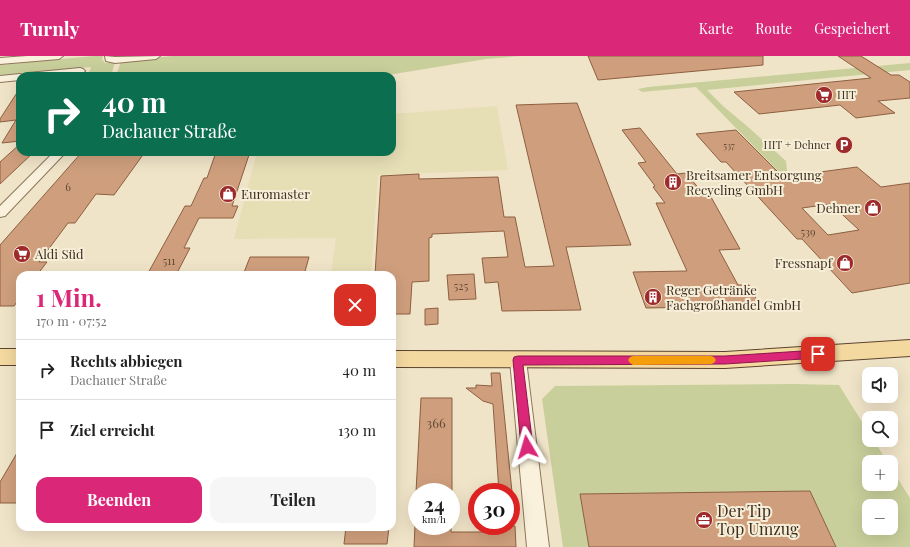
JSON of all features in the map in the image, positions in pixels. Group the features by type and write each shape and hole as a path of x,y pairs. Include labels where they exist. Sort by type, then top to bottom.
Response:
{"main road":[{"path":"396,359 725,360 910,348"},
{"path":"0,357 16,357"}],"street":[{"path":"0,61 58,56"},
{"path":"109,57 110,60 115,60 156,56"},
{"path":"70,72 80,71"},
{"path":"0,79 16,77"},
{"path":"0,213 56,156"},
{"path":"518,360 538,547"}],"shaded area":[{"path":"497,106 508,170 378,175 371,271 332,271 336,238 234,239 256,156 396,156 396,114"}],"green space":[{"path":"93,56 103,56 102,59 105,63 115,62 112,72 89,72 91,67 40,72 16,72 16,74 0,76 0,65"},
{"path":"172,56 521,56 486,59 396,74 396,72 117,72 121,61"},
{"path":"910,63 910,70 707,90 723,106 786,161 787,171 779,172 696,87 642,92 638,89 648,87"},
{"path":"839,385 862,422 862,447 878,447 883,455 862,455 862,491 898,491 898,479 910,498 910,547 836,547 810,491 581,494 589,547 563,547 542,399 555,386"}],"building":[{"path":"588,56 763,56 763,65 598,80"},
{"name":"HIT","path":"838,56 861,56 891,75 899,75 910,82 910,98 878,101 895,113 856,118 840,105 759,114 734,92 871,78"},
{"path":"16,94 16,120 0,122 0,119"},
{"path":"577,103 631,245 566,247 581,310 502,311 498,282 485,283 482,258 508,257 504,231 432,234 432,237 429,238 429,281 412,282 410,314 396,314 396,271 375,271 381,176 419,174 419,179 498,177 504,217 515,217 525,267 554,266 516,105"},
{"path":"16,120 16,141 2,143"},
{"path":"640,128 677,174 686,173 706,197 711,197 740,249 719,250 738,285 749,285 760,306 646,308 633,272 687,271 656,203 665,203 653,187 655,186 638,163 646,162 622,130"},
{"path":"736,130 783,177 857,167 881,187 910,183 910,283 852,293 802,239 797,239 726,162 721,162 696,134","holes":["831,204 859,230 828,235 802,208"]},
{"path":"16,148 16,156 30,156 0,184 0,162"},
{"path":"78,156 142,156 114,195 96,194 75,223 68,223 39,262 47,262 40,271 16,271 16,303 14,306 0,306 0,245"},
{"path":"215,156 249,156 232,206 238,206 233,218 199,218 184,248 190,248 178,271 149,271 185,206 191,206 204,178 207,178"},
{"path":"250,257 309,257 305,271 245,271"},
{"path":"474,274 476,299 449,300 447,275"},
{"path":"438,308 438,324 425,325 425,309"},
{"path":"491,373 500,373 511,483 498,483 493,404 483,401 466,388 476,388 476,385 492,386"},
{"path":"421,398 452,398 452,483 416,483"},
{"path":"16,455 16,503 0,503 0,482"},
{"name":"Der Tip Top Umzug","path":"810,491 836,547 589,547 580,494"},
{"path":"346,531 389,531 387,544 344,544"},
{"path":"460,532 468,532 468,535 515,535 516,547 414,547 415,535 460,535"}],"slow traffic":[{"path":"633,360 711,360"}],"place":[{"name":"HIT","path":"824,95"},
{"name":"HIT + Dehner","path":"844,145"},
{"name":"Breitsamer Entsorgung Recycling GmbH","path":"673,182"},
{"name":"Euromaster","path":"228,194"},
{"name":"Dehner","path":"873,208"},
{"name":"Aldi Süd","path":"22,254"},
{"name":"Fressnapf","path":"845,263"},
{"name":"Reger Getränke Fachgroßhandel GmbH","path":"653,297"},
{"name":"Der Tip Top Umzug","path":"704,520"}],"route":[{"path":"527,447 518,360 725,360 818,354"}]}
